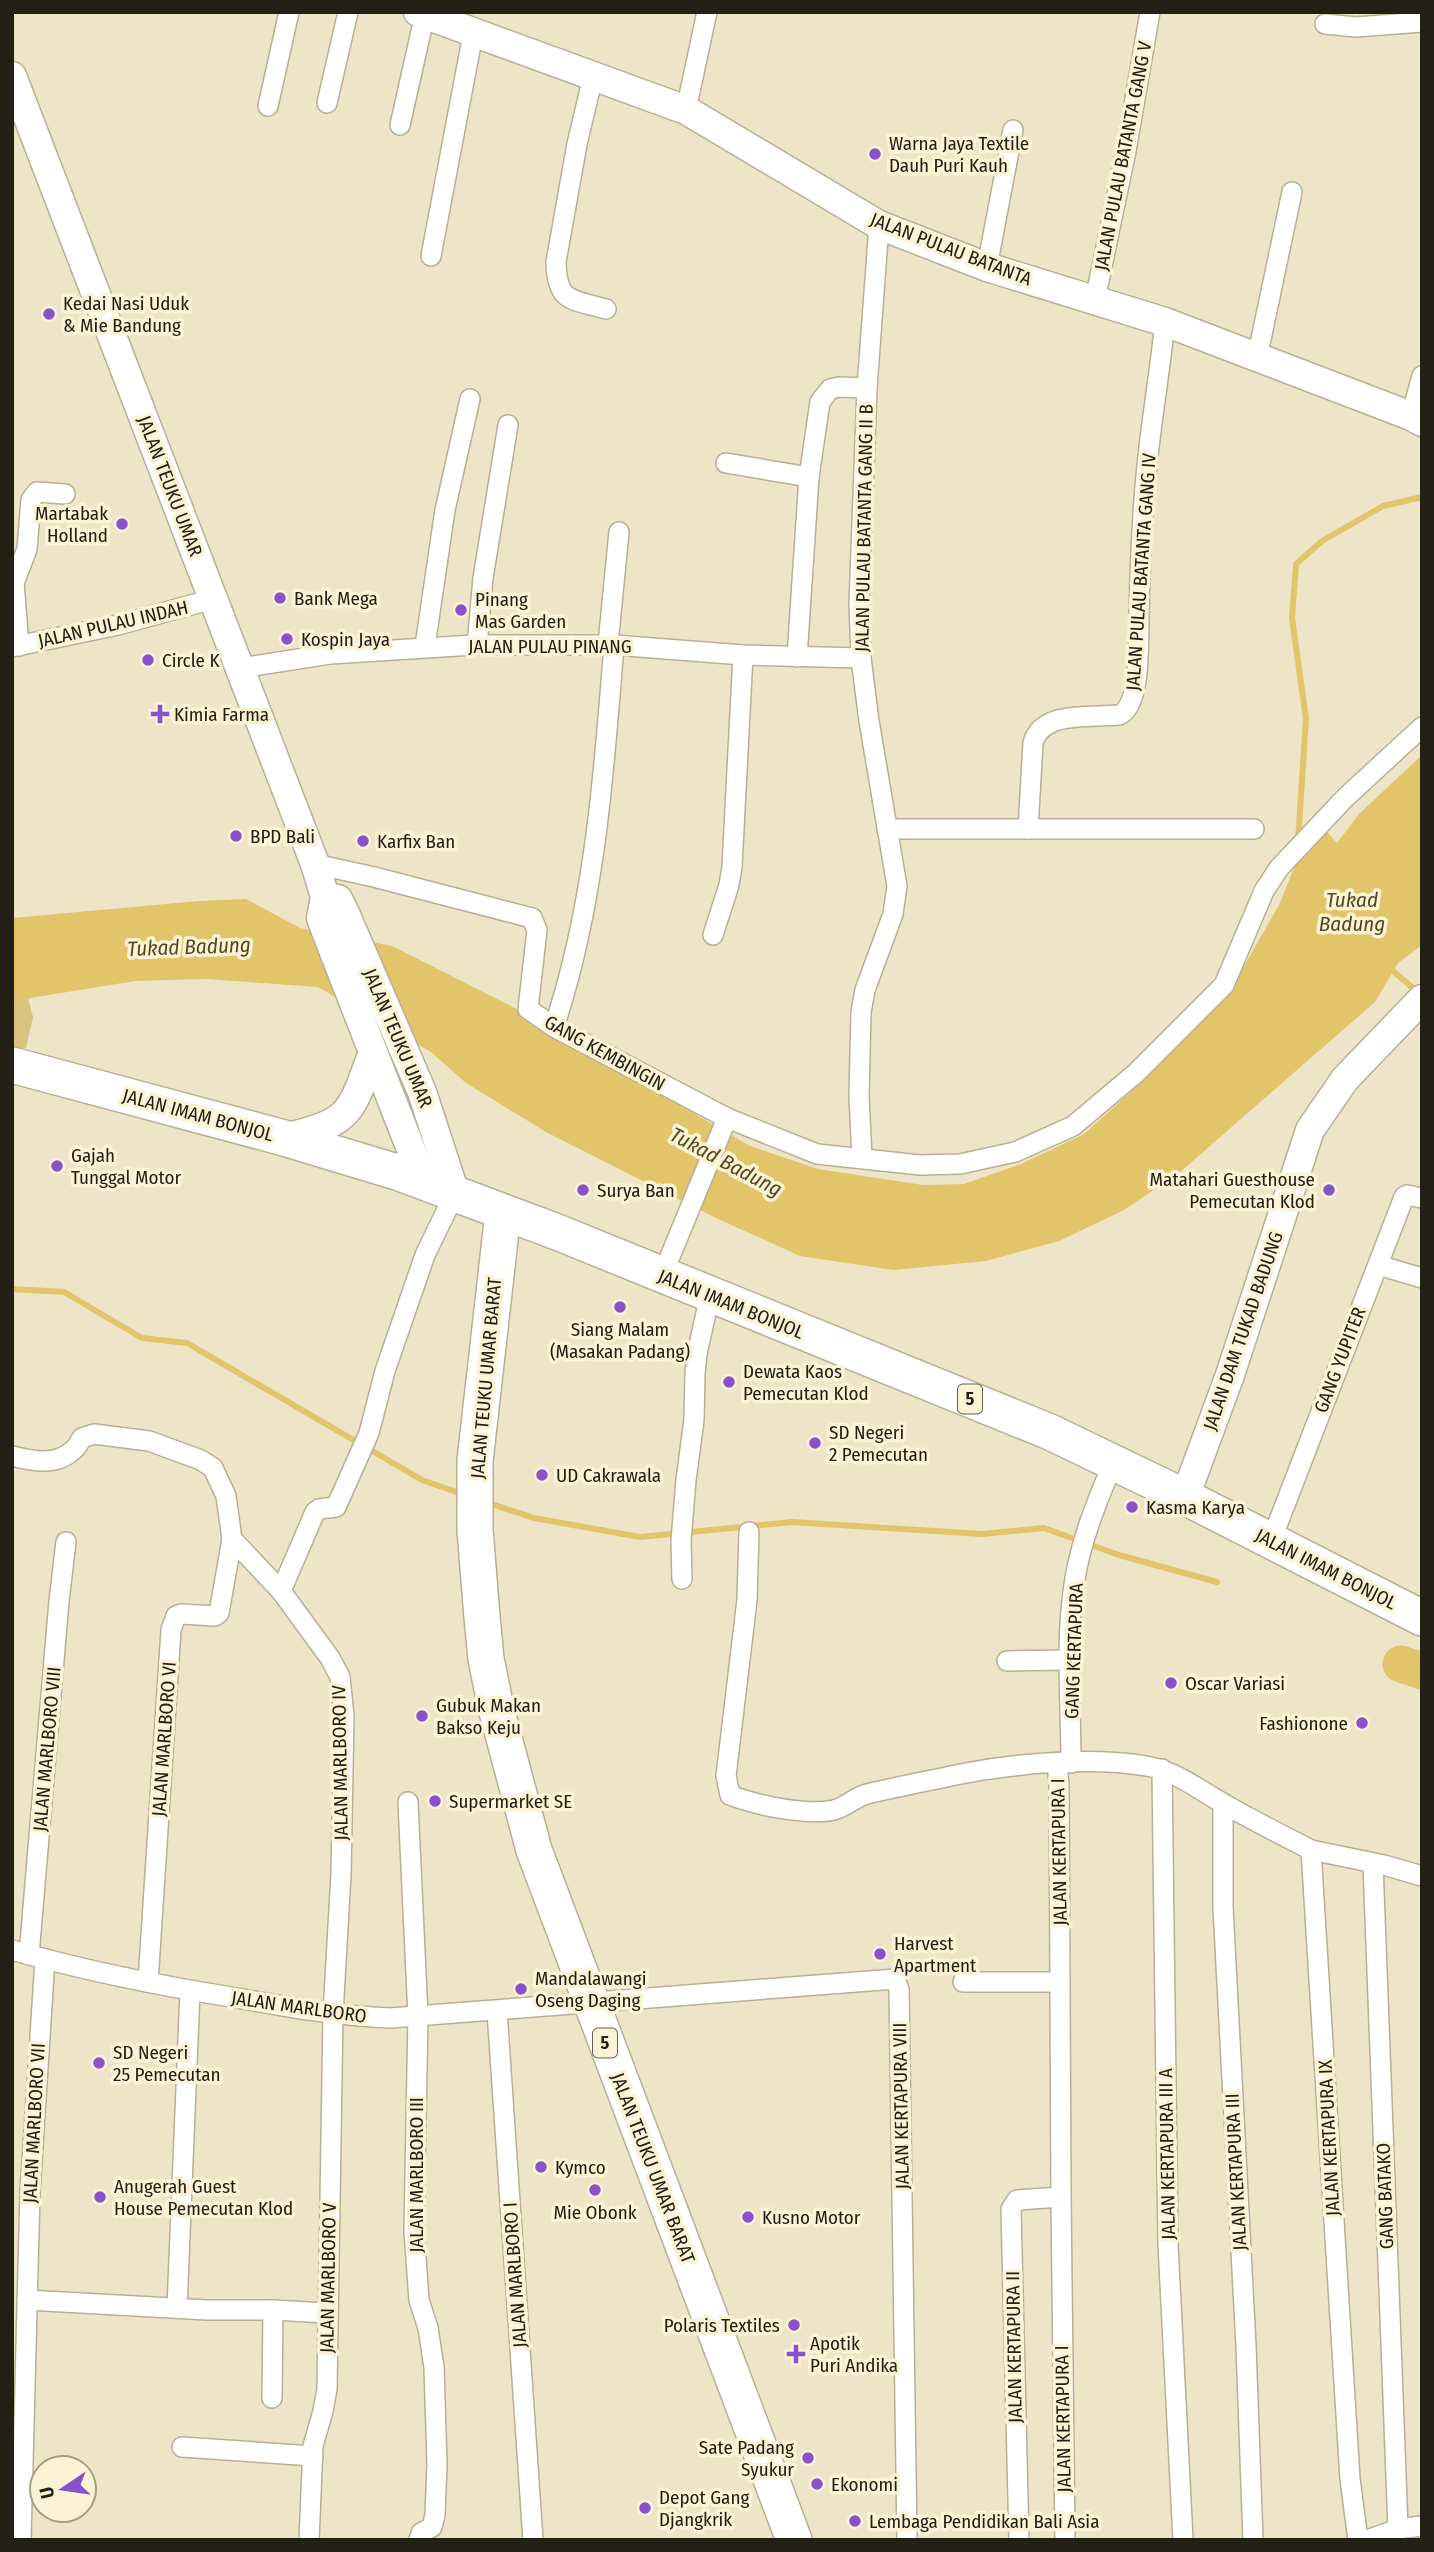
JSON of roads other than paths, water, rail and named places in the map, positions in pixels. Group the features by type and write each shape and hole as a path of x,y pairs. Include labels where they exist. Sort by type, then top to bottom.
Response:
{"highway":[{"name":"JALAN IMAM BONJOL","path":"12,1065 284,1138 423,1180 557,1232 989,1407 1114,1461 1422,1618"},
{"name":"JALAN TEUKU UMAR BARAT","path":"503,1213 475,1461 475,1530 486,1659 505,1747 534,1850 794,2540"}],"street":[{"path":"268,106 289,12"},
{"path":"327,103 348,12"},
{"path":"686,110 707,12"},
{"name":"JALAN PULAU BATANTA GANG V","path":"1095,300 1126,151 1150,12"},
{"path":"400,125 422,13"},
{"name":"JALAN PULAU BATANTA","path":"422,13 473,34 686,110 879,225 987,267 1165,322 1417,419"},
{"path":"1325,24 1356,27 1422,22"},
{"path":"431,256 473,34"},
{"name":"JALAN TEUKU UMAR","path":"12,76 314,864 332,913 372,1048 423,1180"},
{"path":"593,76 575,157 556,275 557,285 563,294 576,301 606,309"},
{"path":"987,267 1013,130"},
{"path":"1257,358 1293,191"},
{"name":"JALAN PULAU BATANTA GANG II B","path":"862,1158 859,1097 860,1012 897,898 896,871 873,747 861,658 859,604 867,388 879,225"},
{"name":"JALAN PULAU BATANTA GANG IV","path":"1027,829 1032,743 1035,733 1044,724 1057,720 1126,713 1132,704 1138,650 1146,476 1165,322"},
{"path":"1417,419 1422,376"},
{"path":"797,657 809,477 818,411 830,389 867,388"},
{"path":"425,646 445,510 470,399"},
{"path":"477,645 483,578 508,425"},
{"path":"726,463 809,477"},
{"path":"15,646 14,583 27,550 30,500 37,492 65,494"},
{"path":"554,1027 570,975 593,859 600,808 619,532"},
{"name":"JALAN PULAU INDAH","path":"15,646 118,625 213,599"},
{"name":"JALAN PULAU PINANG","path":"240,668 330,654 425,646 477,645 611,644 743,655 861,658"},
{"path":"713,934 732,867 743,655"},
{"name":"GANG KEMBINGIN","path":"314,864 533,918 537,930 528,1009 554,1027 726,1121 817,1154 920,1165 960,1164 1015,1152 1073,1126 1136,1073 1224,985 1264,891 1279,868 1346,797 1422,727"},
{"path":"887,830 1254,829"},
{"name":"JALAN TEUKU UMAR","path":"332,913 396,1033 422,1092 455,1193"},
{"name":"JALAN DAM TUKAD BADUNG","path":"1185,1497 1230,1375 1310,1130 1345,1079 1415,1012"},
{"path":"284,1138 324,1127 347,1112 354,1102 372,1048"},
{"path":"662,1276 726,1121"},
{"path":"281,1591 315,1512 336,1507 362,1450 412,1290 425,1255 455,1193"},
{"name":"GANG YUPITER","path":"1271,1541 1404,1197 1409,1195 1422,1198"},
{"path":"1378,1265 1422,1278"},
{"path":"682,1579 685,1480 694,1420 696,1354 710,1295"},
{"path":"12,1457 46,1461 61,1459 75,1449 82,1438 94,1434 149,1441 201,1460 213,1468 221,1483 226,1496 232,1539"},
{"name":"GANG KERTAPURA","path":"1064,1764 1071,1609 1087,1530 1114,1461"},
{"name":"JALAN KERTAPURA I","path":"749,1532 747,1600 726,1776 730,1794 762,1804 831,1811 865,1795 967,1773 1064,1764 1059,1784 1060,2197 1065,2540"},
{"name":"JALAN MARLBORO IV","path":"232,1539 281,1591 330,1658 340,1677 343,1695 341,1874 333,2014"},
{"name":"JALAN MARLBORO VI","path":"148,1982 172,1630 176,1616 181,1614 215,1616 219,1613 232,1539"},
{"name":"JALAN MARLBORO VIII","path":"29,1955 66,1542"},
{"path":"1007,1661 1070,1660"},
{"path":"1064,1764 1115,1763 1162,1769 1311,1850 1422,1876"},
{"name":"JALAN KERTAPURA III A","path":"1162,1769 1168,2244 1183,2540"},
{"name":"JALAN MARLBORO III","path":"408,1802 418,2017 414,2231 419,2300 428,2328 434,2367 437,2464 435,2515 432,2527 421,2533 419,2540"},
{"name":"JALAN KERTAPURA III","path":"1223,1804 1223,1907 1246,2346 1253,2540"},
{"name":"JALAN KERTAPURA IX","path":"1311,1850 1350,2479 1358,2540"},
{"name":"GANG BATAKO","path":"1373,1864 1398,2529"},
{"name":"JALAN MARLBORO","path":"29,1955 148,1982 333,2014 418,2017 590,2003"},
{"name":"JALAN MARLBORO VII","path":"21,2540 33,2145 29,1955"},
{"name":"JALAN KERTAPURA VIII","path":"590,2003 891,1978 897,1983 907,2540"},
{"path":"963,1982 1060,1982"},
{"path":"177,2308 190,1990"},
{"name":"JALAN MARLBORO I","path":"497,2011 533,2540"},
{"name":"JALAN MARLBORO V","path":"309,2540 315,2433 326,2401 333,2014"},
{"name":"JALAN KERTAPURA II","path":"1019,2540 1012,2209 1017,2200 1060,2197"},
{"path":"27,2300 326,2313"},
{"path":"272,2398 273,2310"},
{"path":"182,2446 313,2456"},
{"path":"1367,2540 1398,2529 1422,2526"}],"water":[{"name":"Tukad Badung","path":"1422,755 1422,945 1398,963 1375,1002 1179,1173 1124,1210 1059,1241 986,1261 893,1270 800,1256 716,1218 546,1132 466,1083 431,1052 318,987 206,979 135,981 12,1001 12,918 246,899 300,928 392,946 531,1016 750,1146 818,1169 923,1185 964,1184 1021,1164 1084,1134 1133,1090 1227,996 1279,905 1297,861 1325,830 1337,843 1359,814"}],"waterway":[{"path":"1298,841 1306,719 1292,618 1296,564 1322,541 1383,506 1422,497"},
{"path":"1387,966 1419,993"},
{"path":"12,1289 64,1292 142,1338 187,1343 422,1480 465,1495"},
{"path":"485,1502 534,1518 640,1537 792,1522 982,1534 1044,1528 1119,1555 1217,1582"},
{"path":"1401,1664 1422,1671"}],"place":[{"name":"Warna Jaya Textile Dauh Puri Kauh","path":"875,154"},
{"name":"Kedai Nasi Uduk & Mie Bandung","path":"49,314"},
{"name":"Martabak Holland","path":"122,524"},
{"name":"Bank Mega","path":"280,598"},
{"name":"Pinang Mas Garden","path":"461,610"},
{"name":"Kospin Jaya","path":"287,639"},
{"name":"Circle K","path":"148,660"},
{"name":"Kimia Farma","path":"160,714"},
{"name":"BPD Bali","path":"236,836"},
{"name":"Karfix Ban","path":"363,841"},
{"name":"Gajah Tunggal Motor","path":"57,1166"},
{"name":"Surya Ban","path":"583,1190"},
{"name":"Matahari Guesthouse Pemecutan Klod","path":"1329,1190"},
{"name":"Siang Malam (Masakan Padang)","path":"620,1307"},
{"name":"Dewata Kaos Pemecutan Klod","path":"729,1382"},
{"name":"SD Negeri 2 Pemecutan","path":"815,1443"},
{"name":"UD Cakrawala","path":"542,1475"},
{"name":"Kasma Karya","path":"1132,1507"},
{"name":"Oscar Variasi","path":"1171,1683"},
{"name":"Gubuk Makan Bakso Keju","path":"422,1716"},
{"name":"Fashionone","path":"1362,1723"},
{"name":"Supermarket SE","path":"435,1801"},
{"name":"Harvest Apartment","path":"880,1954"},
{"name":"Mandalawangi Oseng Daging","path":"521,1989"},
{"name":"SD Negeri 25 Pemecutan","path":"99,2063"},
{"name":"Kymco","path":"541,2167"},
{"name":"Mie Obonk","path":"595,2190"},
{"name":"Anugerah Guest House Pemecutan Klod","path":"100,2197"},
{"name":"Kusno Motor","path":"748,2217"},
{"name":"Polaris Textiles","path":"794,2325"},
{"name":"Apotik Puri Andika","path":"796,2354"},
{"name":"Sate Padang Syukur","path":"808,2458"},
{"name":"Ekonomi","path":"817,2484"},
{"name":"Depot Gang Djangkrik","path":"645,2508"},
{"name":"Lembaga Pendidikan Bali Asia","path":"855,2521"}]}
